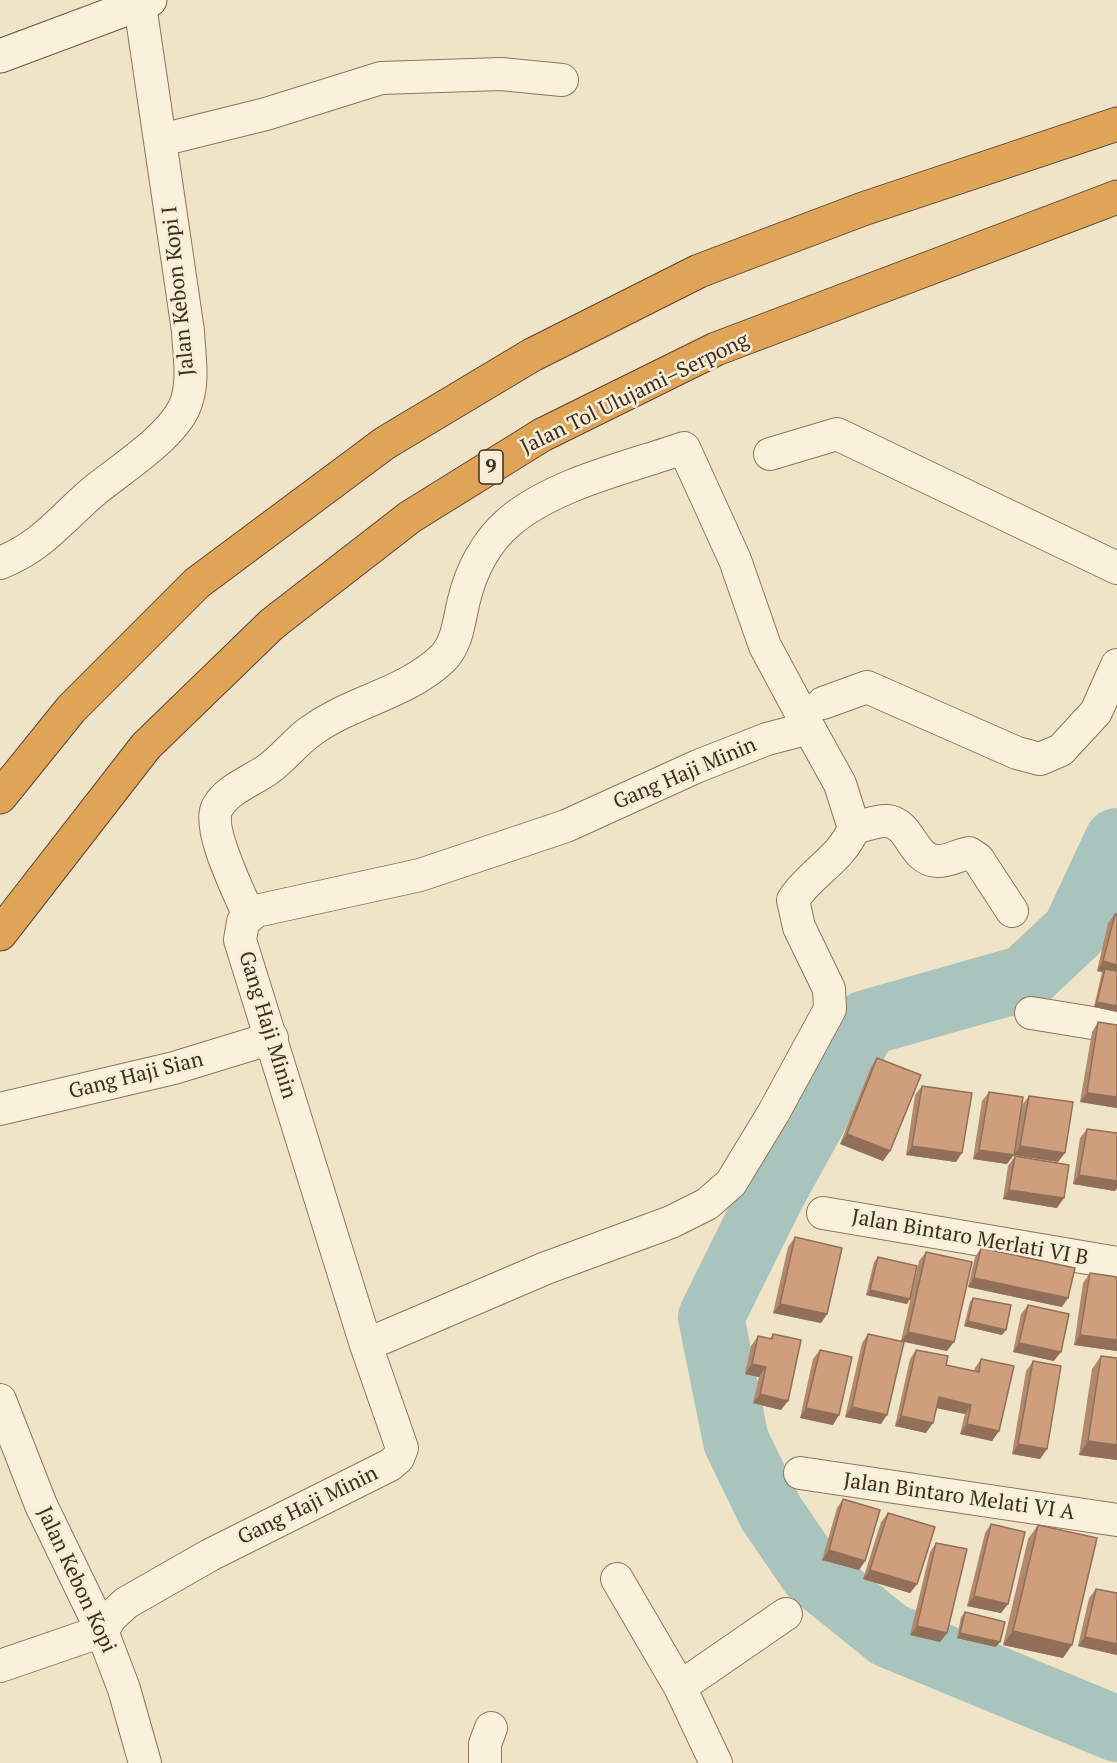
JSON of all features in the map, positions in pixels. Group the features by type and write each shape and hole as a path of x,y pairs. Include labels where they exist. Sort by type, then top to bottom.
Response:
{"highway":[{"path":"0,797 71,709 197,583 385,443 532,355 699,271 863,209 1117,124"},
{"name":"Jalan Tol Ulujami–Serpong","path":"0,934 146,746 272,624 410,517 542,435 716,349 1117,197"}],"main road":[{"path":"0,56 145,2"}],"street":[{"name":"Jalan Kebon Kopi I","path":"1,558 56,529 91,494 162,435 185,406 191,378 188,331 160,140 145,2"},
{"path":"160,140 266,114 381,78 501,74 562,80"},
{"path":"770,454 837,434 1117,568"},
{"path":"249,916 226,860 215,822 217,809 227,795 270,768 312,730 394,691 421,675 444,657 456,634 464,598 480,556 509,522 545,499 591,479 684,448 735,560 765,646 816,716 854,828"},
{"name":"Gang Haji Minin","path":"102,1631 111,1617 126,1603 210,1555 390,1465 398,1458 402,1448 366,1345 240,940 243,922 249,916 256,911 420,875 566,826 698,766 767,739 816,716 867,687 1017,753 1040,759 1061,750 1096,712 1117,665"},
{"path":"366,1345 546,1268 671,1222 707,1204 731,1183 830,1009 829,988 799,927 793,900 802,887 827,867 854,828 884,820 892,822 902,827 925,857 936,861 969,853 978,859 1012,911"},
{"path":"1031,1013 1117,1027"},
{"name":"Gang Haji Sian","path":"0,1109 174,1068 272,1038"},
{"name":"Jalan Bintaro Merlati VI B","path":"823,1213 1117,1263"},
{"name":"Jalan Kebon Kopi","path":"0,1400 41,1506 102,1631 124,1689 145,1763"},
{"name":"Jalan Bintaro Melati VI A","path":"800,1473 1117,1520"},
{"path":"617,1579 680,1687 716,1763"},
{"path":"680,1687 786,1614"},
{"path":"0,1665 102,1631"},
{"path":"485,1763 485,1744 491,1728"}],"building":[{"path":"1115,914 1117,914 1117,965 1103,961"},
{"path":"1105,969 1117,971 1117,1006 1097,1002"},
{"path":"1098,1022 1117,1025 1117,1097 1087,1093"},
{"path":"877,1058 921,1075 890,1151 847,1134"},
{"path":"922,1086 972,1093 962,1153 912,1146"},
{"path":"989,1092 1023,1097 1014,1155 979,1150"},
{"path":"1029,1096 1073,1102 1065,1153 1020,1146"},
{"path":"1087,1129 1117,1133 1117,1181 1079,1175"},
{"path":"1015,1156 1069,1165 1064,1198 1009,1190"},
{"path":"795,1237 842,1248 827,1314 780,1304"},
{"path":"981,1248 1075,1268 1068,1298 974,1278"},
{"path":"926,1252 972,1262 954,1342 908,1332"},
{"path":"878,1257 917,1266 910,1299 870,1290"},
{"path":"1090,1273 1117,1277 1117,1340 1080,1335"},
{"path":"973,1298 1011,1305 1006,1330 968,1321"},
{"path":"1028,1305 1069,1314 1061,1352 1019,1343"},
{"path":"773,1334 801,1340 788,1401 760,1394 766,1367 752,1364 758,1336 772,1339"},
{"path":"868,1334 904,1342 887,1415 852,1407"},
{"path":"820,1350 852,1357 839,1415 806,1408"},
{"path":"916,1350 948,1356 946,1365 979,1372 981,1359 1014,1366 999,1431 967,1424 971,1405 939,1397 933,1423 901,1416"},
{"path":"1101,1356 1117,1358 1117,1445 1088,1441"},
{"path":"1033,1361 1061,1366 1047,1449 1018,1444"},
{"path":"843,1499 880,1510 865,1561 829,1550"},
{"path":"888,1513 935,1527 917,1584 870,1570"},
{"path":"991,1524 1025,1532 1008,1604 974,1596"},
{"path":"1038,1525 1097,1538 1072,1645 1013,1631"},
{"path":"936,1543 967,1549 947,1633 917,1626"},
{"path":"1096,1589 1117,1593 1117,1644 1085,1637"},
{"path":"965,1612 1005,1622 1000,1642 960,1633"}],"waterway":[{"path":"1117,841 1075,931 1025,978 866,1023 772,1194 711,1317 736,1441 771,1513 812,1573 889,1635 1117,1729"}]}
